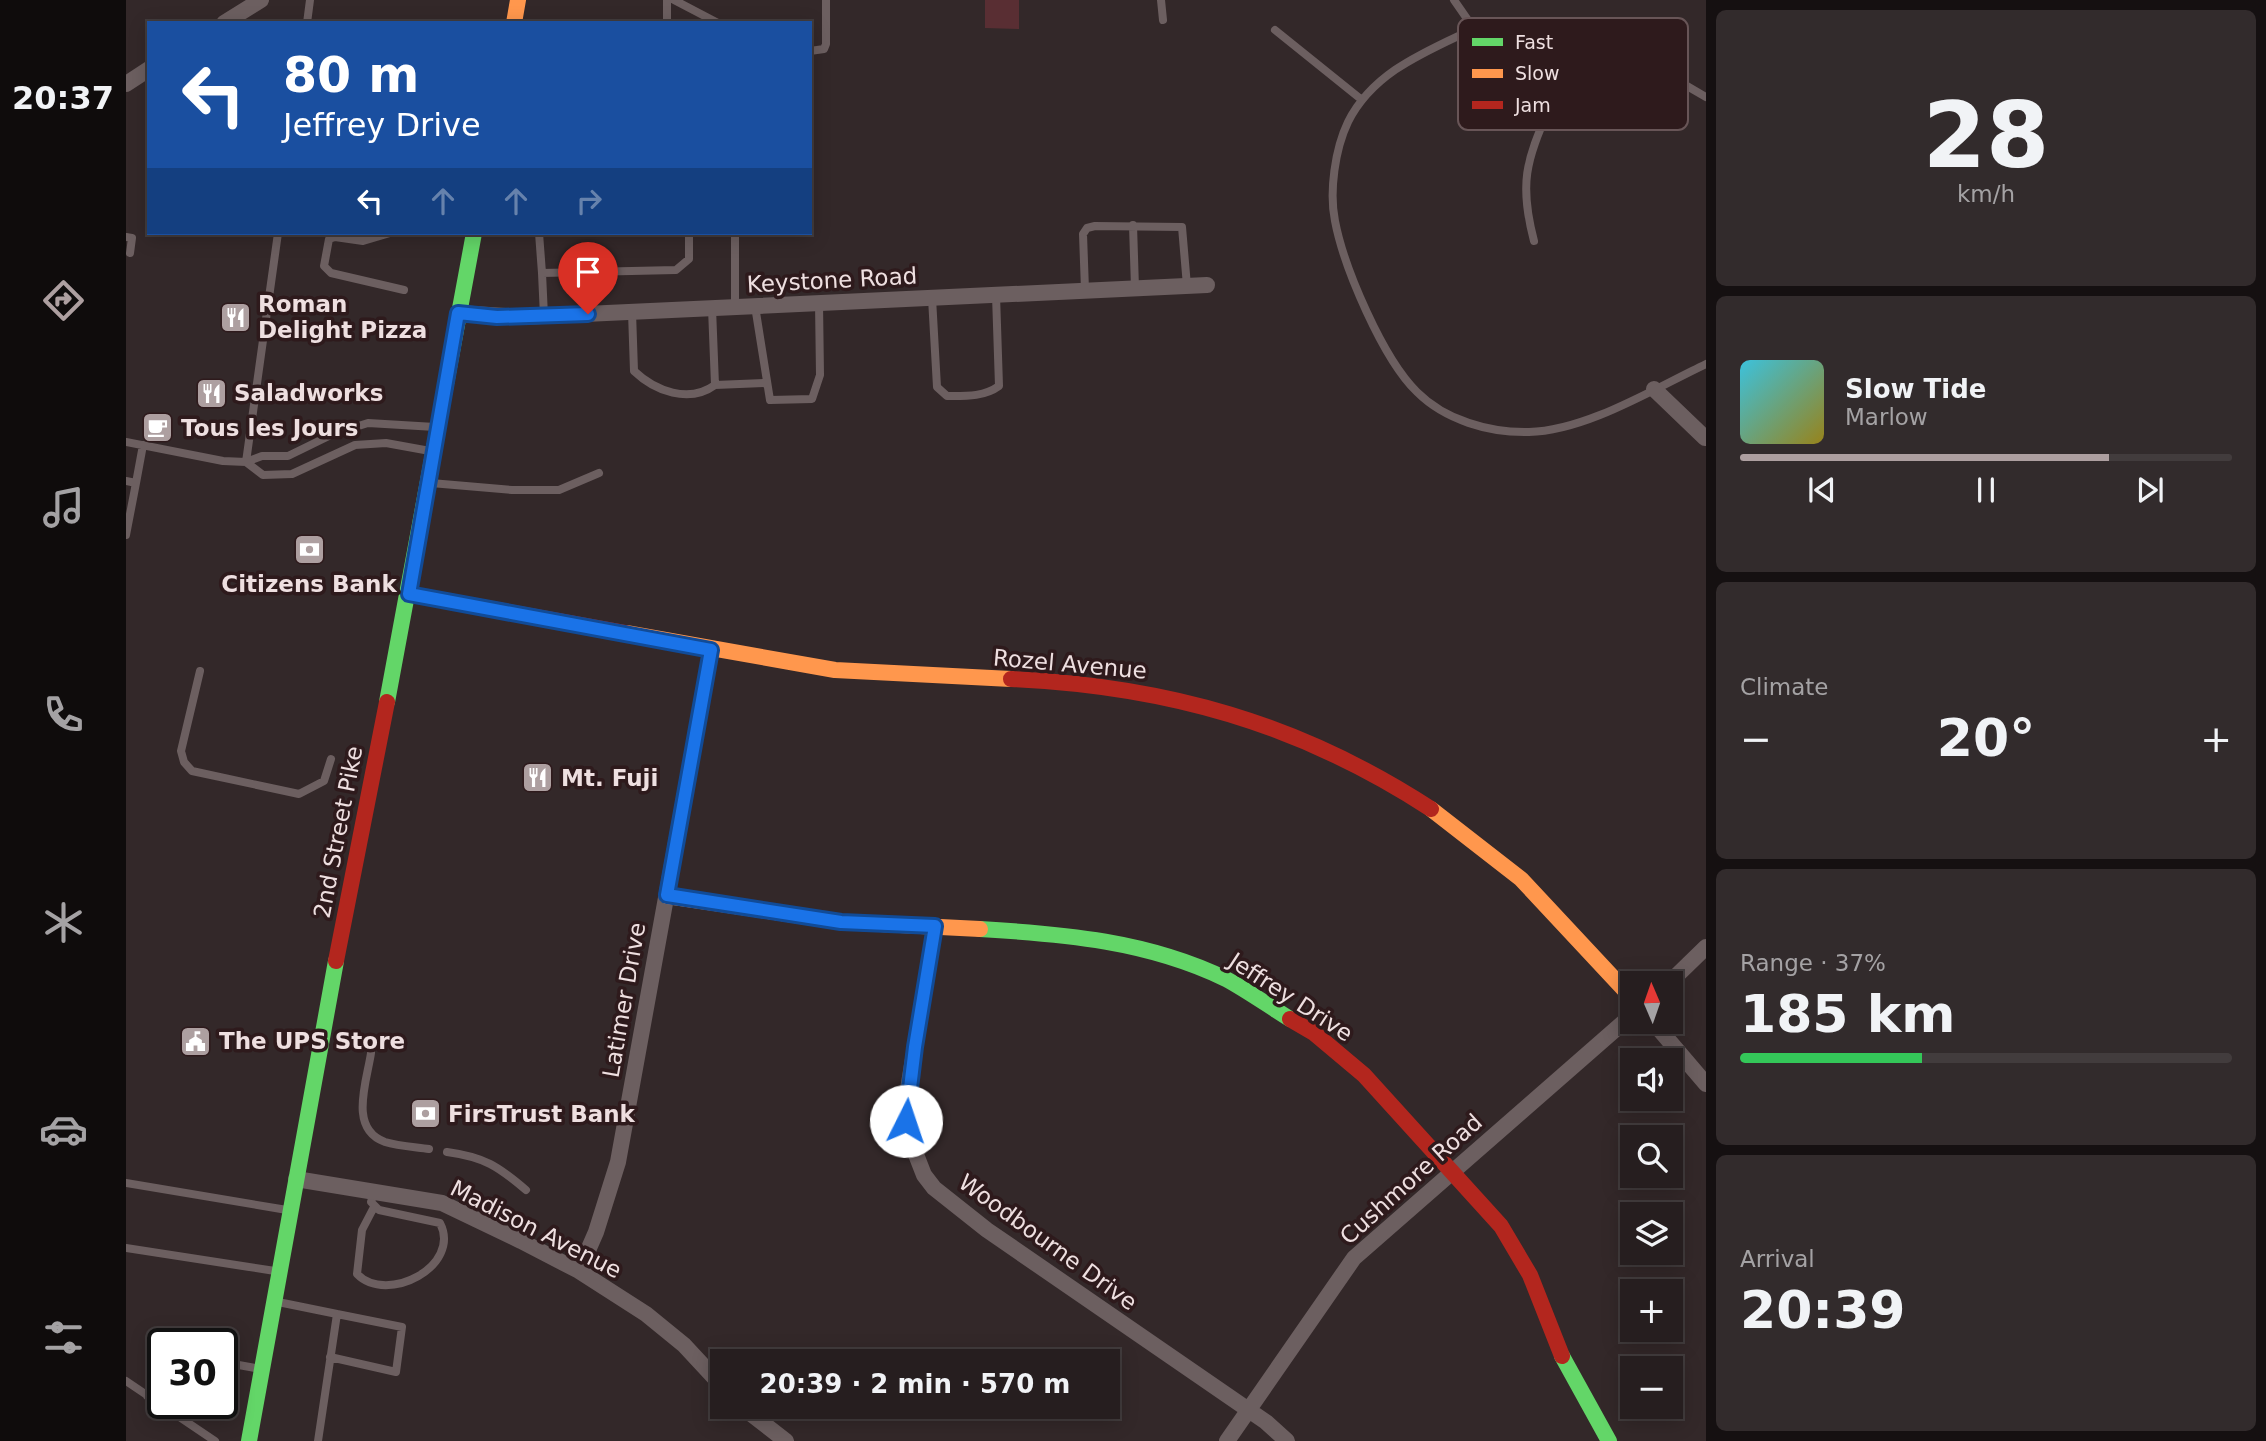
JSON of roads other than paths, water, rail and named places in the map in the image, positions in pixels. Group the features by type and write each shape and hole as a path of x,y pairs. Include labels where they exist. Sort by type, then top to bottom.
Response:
{"street":[{"path":"227,21 261,0"},
{"path":"514,21 518,0"},
{"path":"126,83 147,70"},
{"name":"2nd Street Pike","path":"249,1441 341,930 409,594 474,235"},
{"name":"Keystone Road","path":"458,313 497,317 544,316 1207,285"},
{"path":"1654,389 1705,438"},
{"name":"Rozel Avenue","path":"409,594 711,650 898,676 1055,681 1107,686 1215,709 1302,740 1382,779 1469,836 1559,916 1620,984"},
{"name":"Latimer Drive","path":"579,1271 596,1233 618,1162 711,650"},
{"name":"Jeffrey Drive","path":"667,895 841,922 1047,931 1100,939 1176,958 1225,979 1303,1026 1341,1055 1421,1135 1452,1174 1491,1215 1517,1250 1560,1353 1609,1441"},
{"name":"Woodbourne Drive","path":"935,926 908,1095 908,1134 924,1175 934,1188 987,1230 1248,1410 1287,1441"},
{"path":"1681,971 1706,947"},
{"name":"Cushmore Road","path":"1227,1441 1354,1258 1620,1025"},
{"path":"1663,1034 1706,1084"},
{"name":"Madison Avenue","path":"296,1179 374,1199 442,1203 579,1271 665,1329 710,1374"},
{"path":"757,1419 786,1441"}],"lane":[{"path":"307,21 310,0"},
{"path":"667,0 667,21"},
{"path":"674,0 707,20"},
{"path":"812,51 824,49 826,44 826,0"},
{"path":"1161,0 1163,20"},
{"path":"1454,0 1466,18"},
{"path":"1275,30 1362,100"},
{"path":"1458,36 1400,65 1362,100 1347,124 1340,151 1334,184 1334,219 1350,274 1394,363 1416,392 1465,423 1530,432 1591,416 1706,364"},
{"path":"1688,86 1706,97"},
{"path":"1534,241 1524,180 1540,130"},
{"path":"1133,225 1135,288"},
{"path":"1085,290 1083,234 1087,228 1133,225 1182,227 1187,286"},
{"path":"246,462 278,235"},
{"path":"383,235 362,241 329,239 324,266 331,273 404,290"},
{"path":"539,235 544,316"},
{"path":"541,273 676,270 689,259 689,235"},
{"path":"735,235 735,307"},
{"path":"126,237 132,238 130,253"},
{"path":"932,298 937,387 947,396 964,396 990,393 999,386 996,295"},
{"path":"755,306 770,400 812,399 820,375 819,303"},
{"path":"712,308 715,385"},
{"path":"632,312 634,371 646,382 686,395 707,391 715,385 766,383"},
{"path":"246,462 262,456 288,456 333,434 368,423 401,423 438,428"},
{"path":"126,442 246,462 263,475 292,474 355,445 386,443 434,452"},
{"path":"126,533 143,445"},
{"path":"428,483 512,490 559,490 599,473"},
{"path":"126,481 136,483"},
{"path":"200,671 181,751 184,762 192,771 299,794 324,781 331,758"},
{"path":"371,1053 362,1119 372,1135 385,1142 429,1149"},
{"path":"447,1152 471,1156 497,1165 526,1190"},
{"path":"126,1183 290,1210"},
{"path":"374,1199 434,1220 442,1228 440,1251 427,1271 400,1284 373,1283 358,1274 362,1230 374,1199"},
{"path":"126,1248 279,1272"},
{"path":"274,1301 402,1327 396,1372 330,1357"},
{"path":"317,1441 337,1314"},
{"path":"238,1365 262,1369"},
{"path":"126,1381 147,1396"},
{"path":"182,1419 215,1441"}],"place":[{"name":"Roman Delight Pizza","path":"235,317"},
{"name":"Saladworks","path":"211,393"},
{"name":"Tous les Jours","path":"158,428"},
{"name":"Citizens Bank","path":"309,550"},
{"name":"Mt. Fuji","path":"538,778"},
{"name":"The UPS Store","path":"196,1041"},
{"name":"FirsTrust Bank","path":"425,1114"}]}
